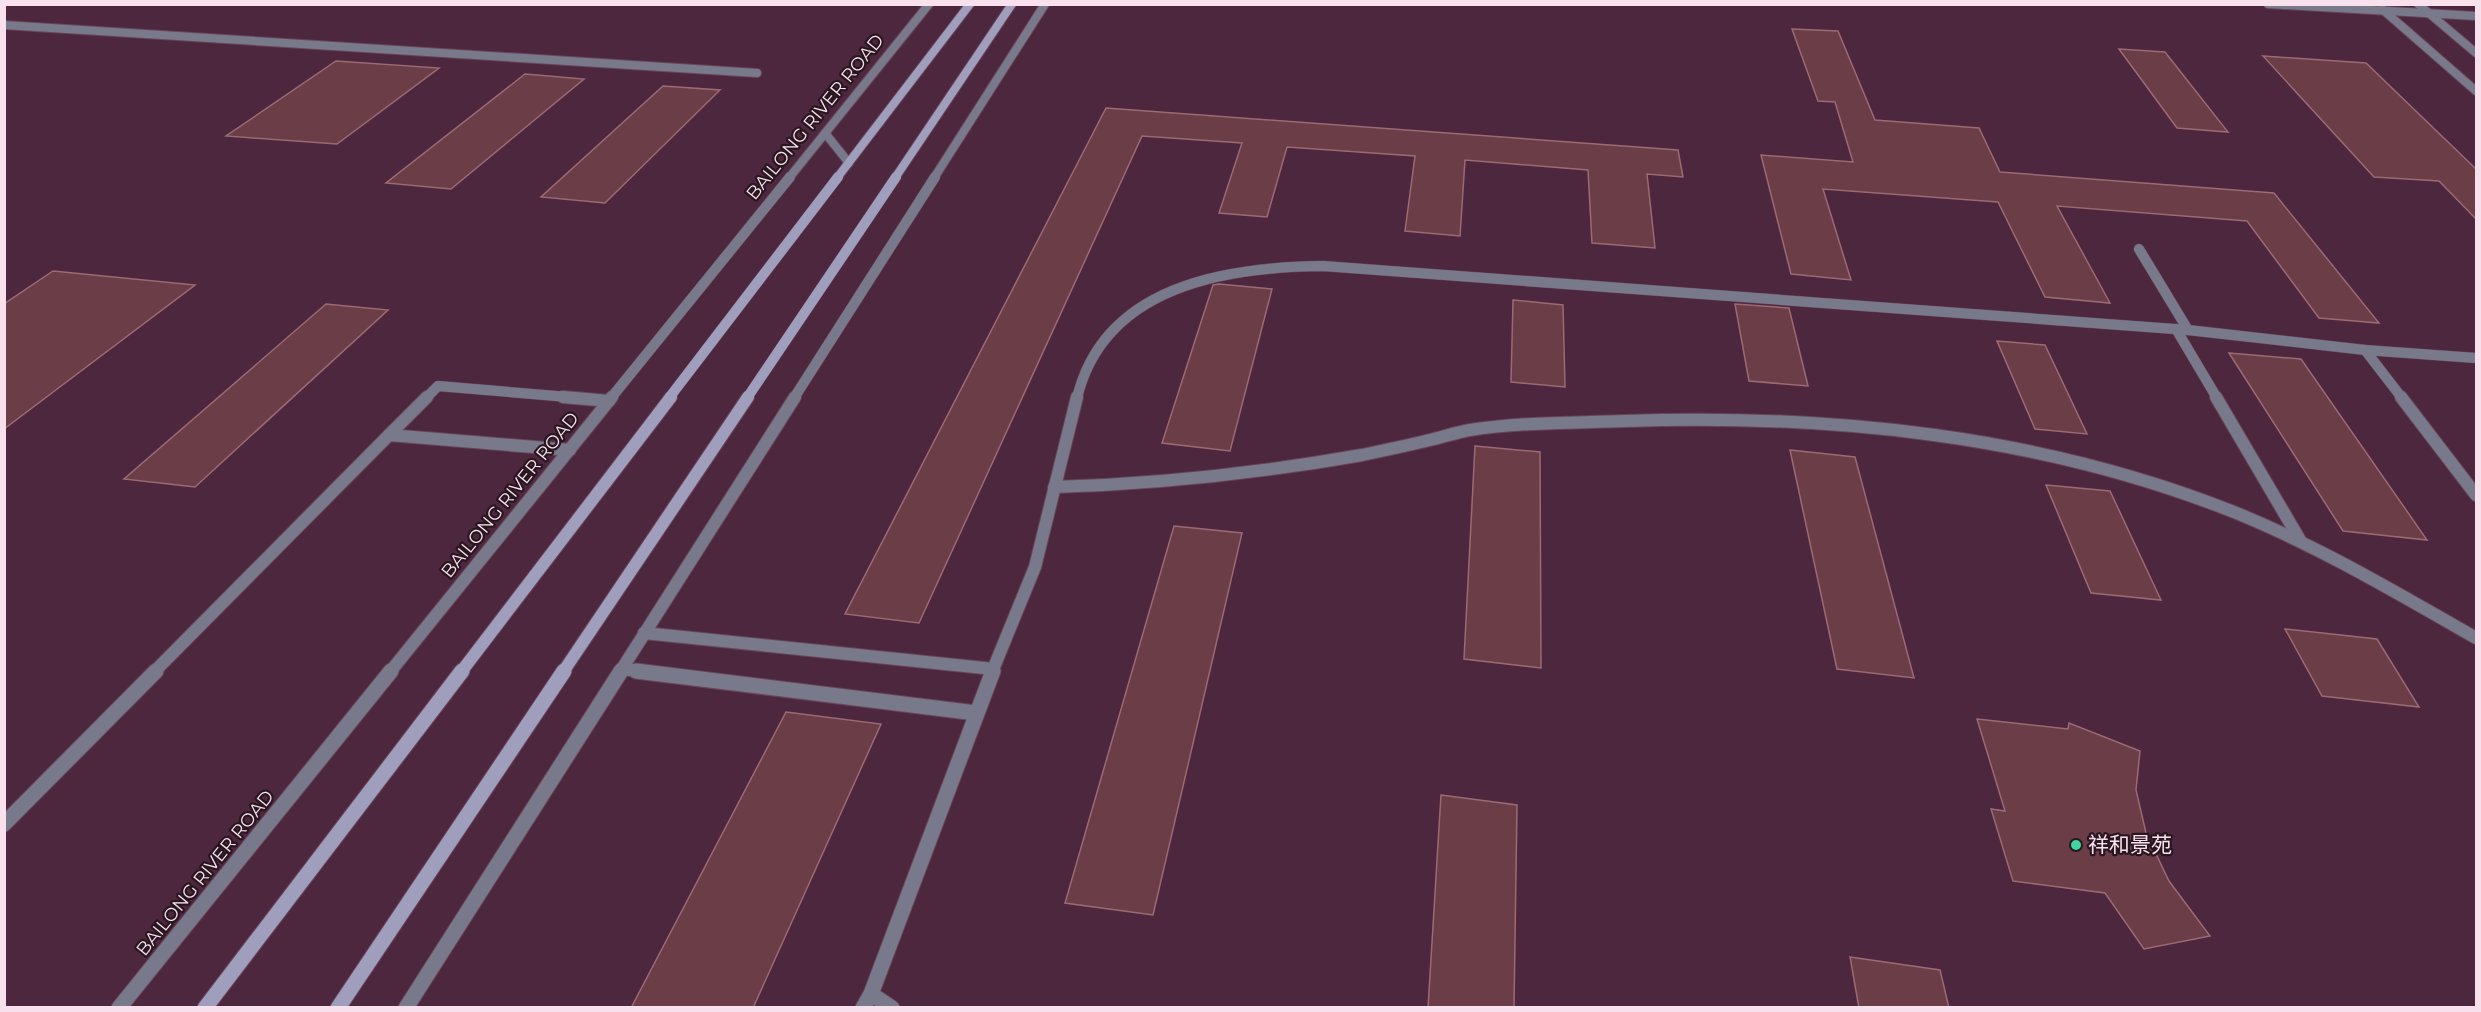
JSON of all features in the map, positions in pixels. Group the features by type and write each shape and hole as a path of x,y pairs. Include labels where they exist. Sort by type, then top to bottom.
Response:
{"main road":[{"path":"205,1008 970,4"},
{"path":"338,1008 1012,4"}],"street":[{"name":"BAILONG RIVER ROAD","path":"119,1008 929,4"},
{"path":"406,1008 1045,4"},
{"path":"2268,4 2476,16"},
{"path":"2376,4 2476,91"},
{"path":"2418,4 2476,53"},
{"path":"4,25 757,73"},
{"path":"825,133 849,163"},
{"path":"2139,249 2300,540"},
{"path":"892,1008 867,1001 976,713 1035,567 1085,372 1098,346 1112,330 1129,316 1169,292 1243,270 1270,266 1323,266 2182,329 2365,350 2476,358"},
{"path":"2365,350 2476,495"},
{"path":"4,824 438,386 609,401"},
{"path":"1054,487 1169,482 1272,470 1429,441 1467,430 1627,420 1753,419 1809,422 1932,435 2068,459 2179,491 2231,510 2300,540 2388,586 2476,638"},
{"path":"389,435 570,450"},
{"path":"644,633 994,669"},
{"path":"621,669 976,713"}],"building":[{"path":"1792,29 1838,31 1875,120 1979,128 2000,172 2274,193 2379,323 2319,318 2247,221 2057,206 2110,303 2045,297 1998,202 1823,189 1851,280 1791,274 1761,155 1853,162 1835,102 1818,101"},
{"path":"2119,49 2165,52 2228,132 2177,128"},
{"path":"2263,56 2366,63 2476,169 2476,219 2439,181 2374,177"},
{"path":"336,61 439,68 337,144 226,136"},
{"path":"525,74 584,79 451,189 386,183"},
{"path":"663,86 720,90 605,203 541,197"},
{"path":"1106,108 1678,150 1683,177 1647,174 1655,248 1592,243 1588,170 1465,160 1460,236 1405,231 1415,156 1287,147 1267,217 1219,213 1242,143 1142,136 919,623 845,614"},
{"path":"53,271 195,285 4,429 4,304"},
{"path":"1213,285 1272,289 1230,451 1162,443"},
{"path":"1513,300 1563,305 1565,387 1511,382"},
{"path":"326,304 388,310 195,487 124,479"},
{"path":"1735,304 1789,308 1808,386 1749,381"},
{"path":"1997,341 2045,345 2087,434 2035,429"},
{"path":"2229,353 2301,359 2427,540 2343,531"},
{"path":"1475,446 1540,452 1541,668 1464,659"},
{"path":"1790,450 1855,457 1914,678 1837,669"},
{"path":"2046,485 2110,491 2161,600 2091,593"},
{"path":"1174,526 1242,533 1153,915 1065,903"},
{"path":"2285,629 2377,639 2419,707 2322,696"},
{"path":"786,712 881,724 753,1008 631,1008"},
{"name":"祥和景苑","path":"1977,719 2068,729 2069,723 2140,751 2136,790 2146,833 2169,881 2210,936 2144,949 2105,893 2013,881 1991,809 2005,811"},
{"path":"1441,795 1517,805 1514,1008 1428,1008"},
{"path":"1850,957 1940,970 1949,1008 1859,1008"}],"place":[{"name":"祥和景苑","path":"2076,845"}]}
